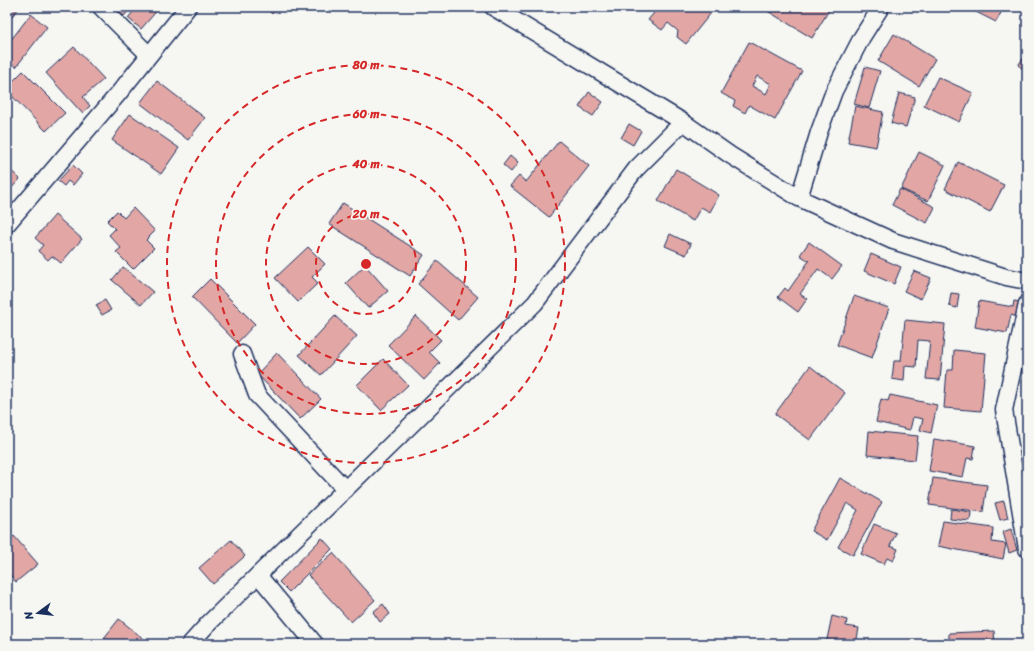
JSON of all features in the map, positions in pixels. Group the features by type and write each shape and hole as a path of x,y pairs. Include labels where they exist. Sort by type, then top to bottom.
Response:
{"street":[{"path":"101,7 149,56"},
{"path":"7,224 118,94 188,7"},
{"path":"493,7 683,122 730,155 799,198 892,242 1006,277 1027,281"},
{"path":"799,198 819,132 834,92 862,37 881,7"},
{"path":"190,644 208,624 535,303 636,169 683,122"},
{"path":"1027,304 1004,410 1027,549"},
{"path":"242,354 257,395 346,490"},
{"path":"258,575 315,644"}],"building":[{"path":"7,7 20,7 7,22"},
{"path":"113,7 132,7 124,16"},
{"path":"137,7 160,7 141,29 128,18"},
{"path":"265,7 279,7 272,14"},
{"path":"546,7 555,7 551,12"},
{"path":"659,7 715,8 686,44 677,37 678,31 668,23 662,30 648,20"},
{"path":"761,7 831,7 812,38"},
{"path":"976,7 1004,7 996,22 974,11"},
{"path":"31,14 47,27 16,67 7,59 7,45"},
{"path":"894,34 935,59 919,86 878,61"},
{"path":"749,42 802,71 775,120 749,105 745,113 733,106 735,101 721,93","holes":["757,76 771,84 766,94 752,86"]},
{"path":"74,47 104,79 83,97 90,106 82,113 46,73"},
{"path":"1027,54 1027,72 1018,65"},
{"path":"865,67 880,71 869,108 854,104"},
{"path":"23,71 65,113 46,131 7,91 7,87"},
{"path":"938,77 973,93 959,122 924,105"},
{"path":"157,81 205,118 188,140 140,103"},
{"path":"589,92 603,102 593,116 579,107"},
{"path":"899,93 915,97 906,127 891,123"},
{"path":"855,106 883,112 876,147 848,142"},
{"path":"130,114 179,148 161,174 112,140"},
{"path":"629,124 641,131 633,145 621,138"},
{"path":"559,141 589,166 549,217 510,186 519,176 526,182"},
{"path":"919,152 945,165 928,201 901,189"},
{"path":"510,156 518,163 511,172 503,165"},
{"path":"958,162 1004,185 990,212 945,189"},
{"path":"73,165 82,174 73,185 68,181 64,186 58,181"},
{"path":"7,167 20,179 7,193"},
{"path":"676,169 719,195 710,212 701,207 693,221 658,201"},
{"path":"900,189 935,207 927,223 892,205"},
{"path":"343,203 424,255 410,276 329,224"},
{"path":"133,208 155,231 146,240 154,248 133,269 116,252 121,248 109,235 115,229 107,221 117,211 124,218"},
{"path":"55,215 82,239 61,263 52,256 48,260 38,251 43,245 35,238"},
{"path":"670,234 691,244 686,255 665,246"},
{"path":"809,242 842,266 832,279 818,269 800,294 807,299 798,312 778,297 785,288 788,291 809,261 800,255"},
{"path":"308,247 325,264 312,277 318,283 298,302 275,278"},
{"path":"871,254 901,267 894,284 864,271"},
{"path":"437,261 478,297 458,320 418,284"},
{"path":"365,265 388,291 368,308 346,283"},
{"path":"123,267 153,292 141,305 112,280"},
{"path":"914,271 931,278 921,299 904,291"},
{"path":"210,279 255,324 237,343 192,297"},
{"path":"951,293 959,294 957,308 949,306"},
{"path":"854,296 889,308 872,358 837,345"},
{"path":"105,300 111,310 102,315 96,305"},
{"path":"979,301 1013,307 1014,301 1020,302 1017,317 1011,315 1007,333 975,327"},
{"path":"335,316 357,336 321,375 299,355"},
{"path":"416,316 441,340 429,352 440,363 424,380 388,345"},
{"path":"905,320 945,324 940,380 926,379 930,341 918,340 916,367 905,366 904,381 892,379 894,361 901,361"},
{"path":"954,350 986,353 981,411 944,408 947,370 953,370"},
{"path":"277,353 321,399 300,419 257,374"},
{"path":"383,359 408,385 381,410 357,385"},
{"path":"810,366 845,393 810,440 775,414"},
{"path":"890,395 937,405 931,433 920,430 923,419 913,417 910,430 876,422 881,399 888,401"},
{"path":"869,431 918,436 915,460 867,455"},
{"path":"934,439 975,446 973,459 967,458 963,477 929,471"},
{"path":"840,478 882,502 853,555 838,547 858,510 847,503 827,540 811,531"},
{"path":"933,478 987,485 983,512 929,505"},
{"path":"1004,501 1008,518 1000,520 995,503"},
{"path":"951,509 971,512 970,521 950,519"},
{"path":"943,521 993,528 992,542 1006,544 1003,559 938,546"},
{"path":"874,524 896,533 890,546 898,549 893,561 887,558 884,564 861,554"},
{"path":"1011,529 1017,550 1009,553 1003,532"},
{"path":"14,536 38,564 16,582 7,571 7,542"},
{"path":"322,538 332,549 289,592 279,582"},
{"path":"231,540 245,556 213,584 199,568"},
{"path":"333,553 375,600 351,622 308,575"},
{"path":"7,577 11,581 7,586"},
{"path":"383,604 390,614 380,622 373,612"},
{"path":"832,616 847,620 846,626 859,628 856,644 826,644"},
{"path":"119,619 150,644 111,644 104,638"},
{"path":"994,631 995,644 949,644 949,633"},
{"path":"579,640 584,644 575,644"},
{"path":"927,642 944,642 944,644 927,644"}]}
